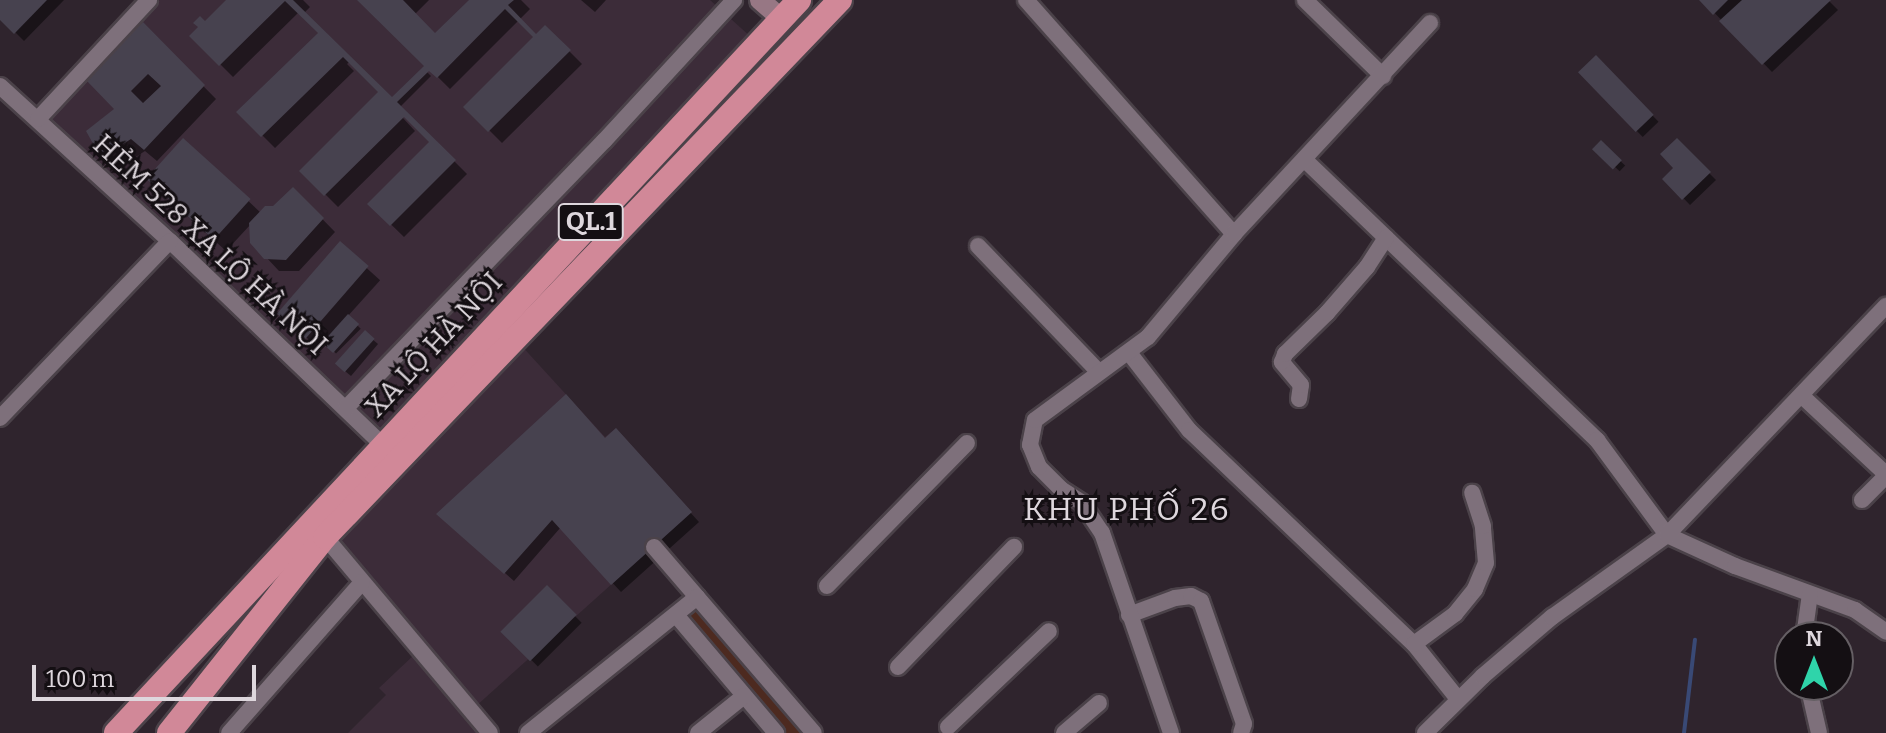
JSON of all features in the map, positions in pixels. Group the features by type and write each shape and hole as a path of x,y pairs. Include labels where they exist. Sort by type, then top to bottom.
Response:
{"highway":[{"name":"XA LỘ HÀ NỘI","path":"116,733 382,444 799,0"},
{"name":"XA LỘ HÀ NỘI","path":"169,733 325,537 840,0"}],"street":[{"path":"38,119 149,0"},
{"path":"346,408 604,141 734,0"},
{"path":"760,0 782,19"},
{"path":"1026,0 1234,234"},
{"path":"1305,0 1383,76"},
{"path":"1171,733 1093,517 1081,502 1061,489 1039,467 1030,445 1035,420 1098,371 1130,354 1234,234 1430,23"},
{"name":"HẺM 528 XA LỘ HÀ NỘI","path":"0,86 170,241 382,444"},
{"path":"1305,160 1597,440 1667,535 1735,566 1855,610 1886,632"},
{"path":"1299,399 1301,385 1282,362 1285,354 1327,313 1367,267 1386,238"},
{"path":"0,418 170,241"},
{"path":"978,246 1098,371"},
{"path":"1425,733 1458,699 1552,617 1667,535 1886,306"},
{"path":"1130,354 1189,430 1414,644 1458,699"},
{"path":"1802,396 1886,475 1862,500"},
{"path":"827,586 967,443"},
{"path":"1414,644 1455,614 1475,589 1486,563 1483,526 1472,493"},
{"path":"325,537 490,733"},
{"path":"654,547 814,733"},
{"path":"898,667 1014,547"},
{"path":"229,733 362,582"},
{"path":"1806,621 1810,594"},
{"path":"1129,615 1175,598 1191,596 1201,601 1244,724 1241,733"},
{"path":"528,733 697,597"},
{"path":"676,615 776,733"},
{"path":"948,727 1049,631"},
{"path":"698,733 744,696"},
{"path":"1812,701 1819,733"},
{"path":"1064,733 1099,703"}],"shaded area":[{"path":"155,0 710,0 752,38 380,434 44,117"},
{"path":"519,343 605,437 616,428 692,512 475,707 334,540"},
{"path":"696,605 807,733 783,733 683,616"},
{"path":"416,653 483,733 348,733 386,695 379,688"}],"building":[{"path":"0,0 47,0 14,34 0,20"},
{"path":"226,0 293,0 392,97 424,66 357,0 403,0 435,33 469,0 514,0 508,5 536,34 545,25 571,50 488,132 463,107 533,37 505,9 437,78 429,71 397,102 456,160 390,226 367,204 429,142 404,117 324,196 299,171 378,92 343,57 261,137 236,112 318,33 285,1 219,66 189,36 198,27 193,23 200,16 205,21"},
{"path":"1699,0 1728,0 1713,15"},
{"path":"1742,0 1831,0 1762,65 1719,21"},
{"path":"143,22 205,85 144,150 131,139 101,158 86,131 114,109 86,80","holes":["148,74 161,86 143,103 131,91"]},
{"path":"1596,55 1654,115 1636,132 1578,72"},
{"path":"183,138 251,199 214,240 146,179"},
{"path":"1677,138 1711,172 1682,200 1662,179 1673,168 1660,154"},
{"path":"1601,140 1622,160 1613,169 1592,149"},
{"path":"293,187 324,218 286,260 264,259 250,243 249,223 265,206 273,206"},
{"path":"340,241 369,266 306,338 277,313"},
{"path":"348,314 359,324 333,353 322,343"},
{"path":"365,330 375,339 345,372 335,363"},
{"path":"566,394 605,438 616,428 692,512 611,585 552,520 504,574 436,514"},
{"path":"547,585 577,615 530,661 500,632"}],"waterway":[{"path":"1684,733 1695,640"}],"district":[{"name":"KHU PHỐ 26","path":"1127,509"}]}
